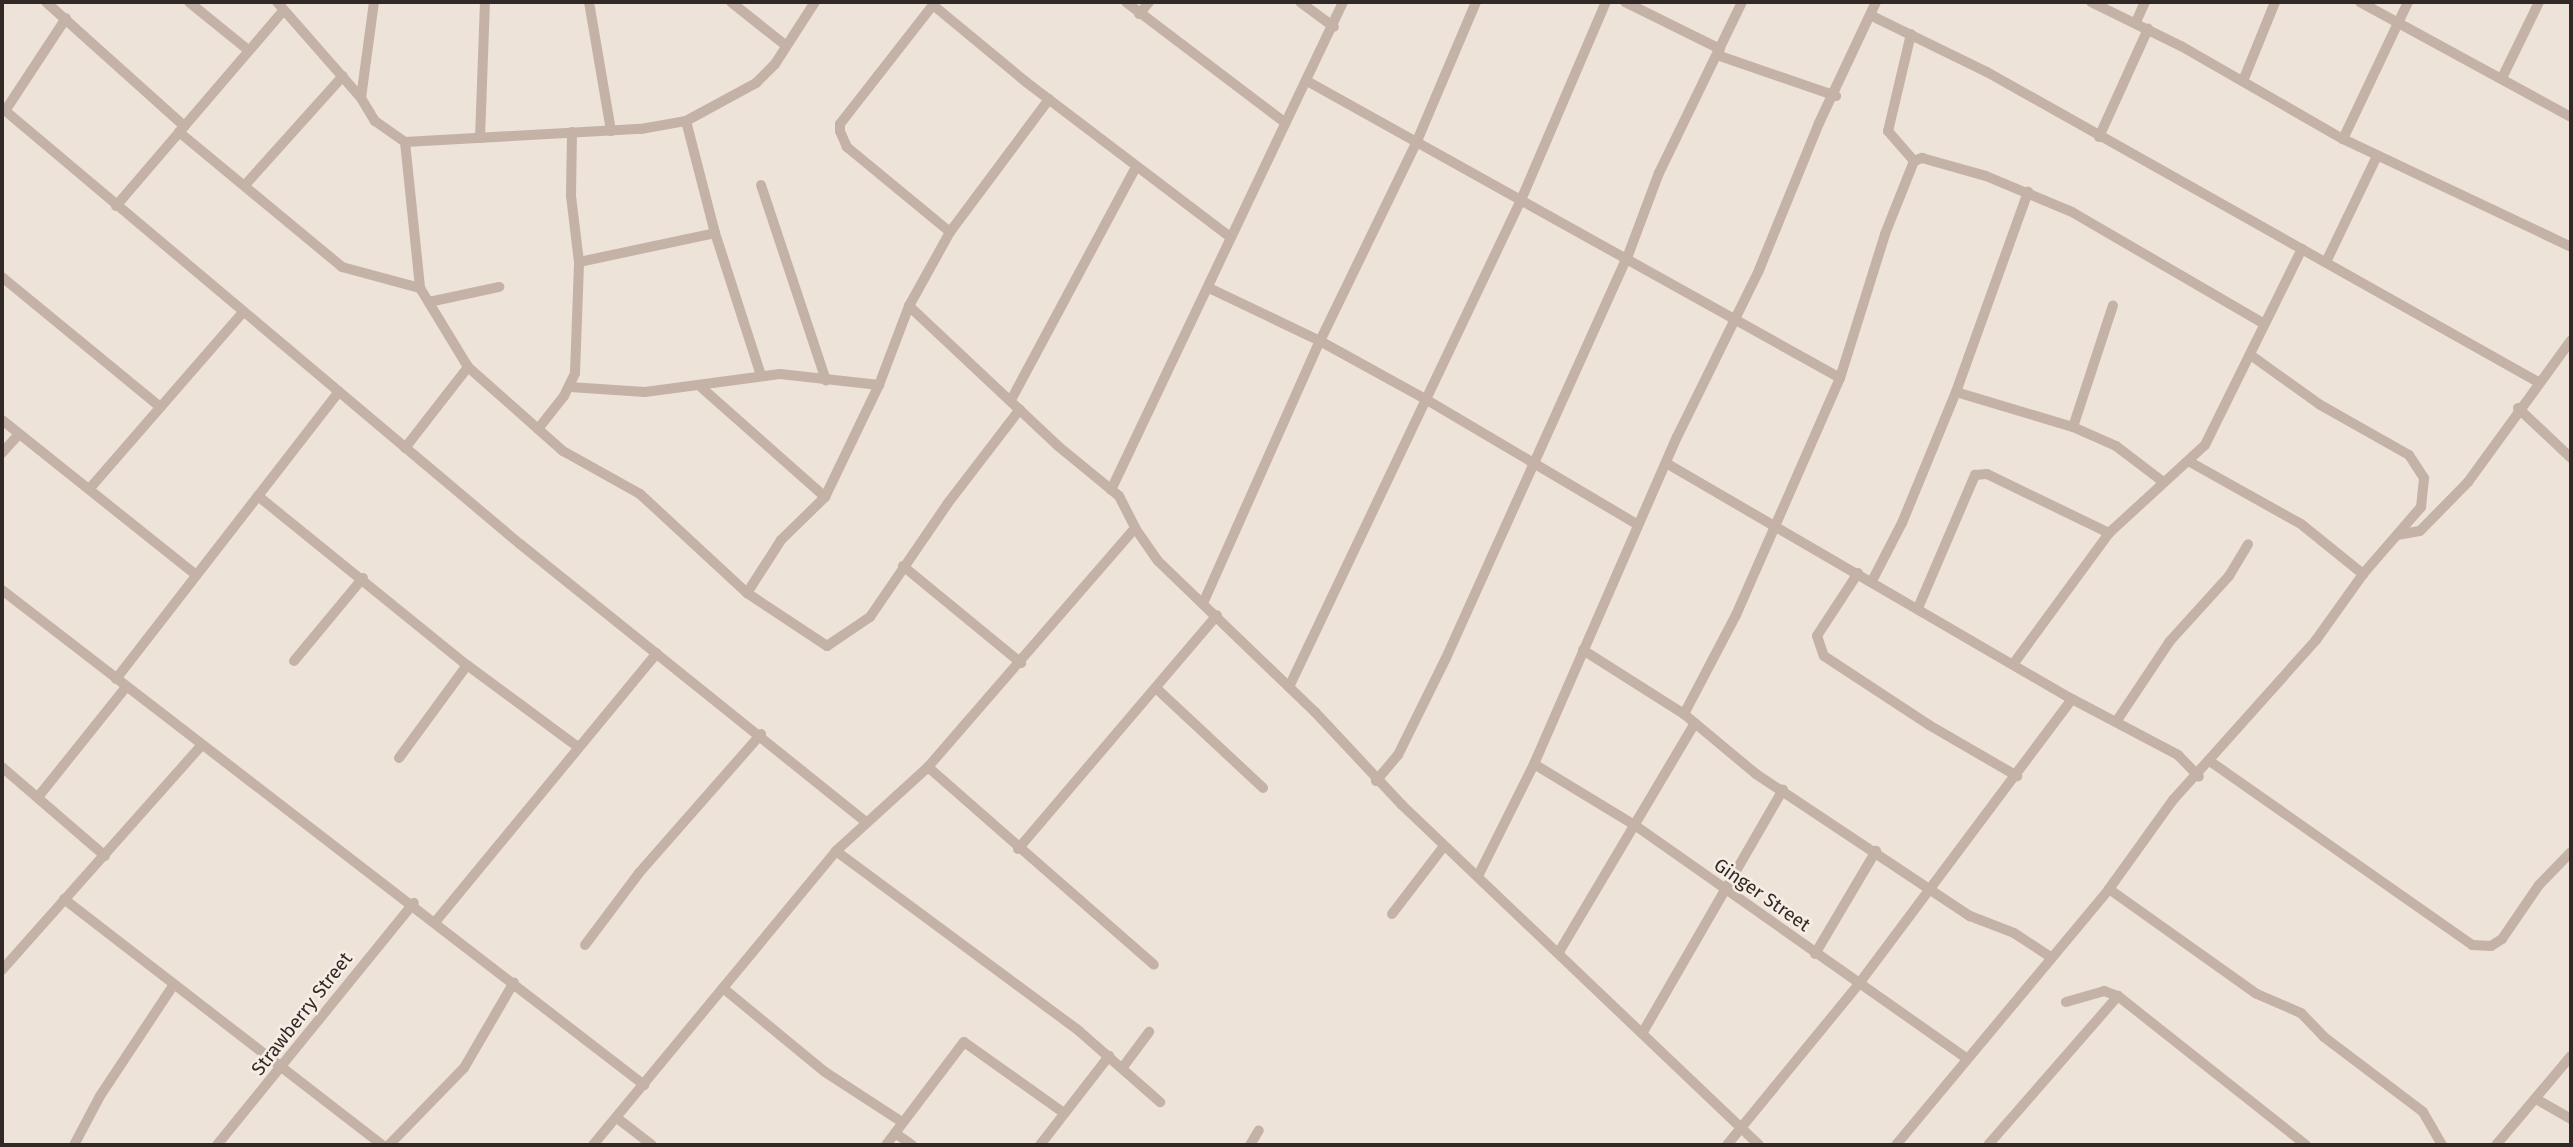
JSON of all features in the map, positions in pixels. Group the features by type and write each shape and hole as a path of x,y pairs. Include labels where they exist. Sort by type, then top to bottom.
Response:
{"street":[{"path":"47,2 62,10 182,129 342,267 420,288"},
{"path":"189,2 248,50"},
{"path":"361,98 374,2"},
{"path":"480,138 485,2"},
{"path":"589,2 611,131"},
{"path":"731,2 785,45"},
{"path":"116,206 248,50 280,6 343,76 375,121 405,142 611,131 686,121 756,83 815,2"},
{"path":"1126,2 1283,121"},
{"path":"1139,14 1149,2"},
{"path":"1300,2 1334,27"},
{"path":"1111,490 1209,288 1229,236 1283,121 1307,81 1334,27 1343,2"},
{"path":"1204,601 1320,341 1417,141 1476,2"},
{"path":"1289,687 1521,200 1606,2"},
{"path":"1625,2 1719,52 1836,96"},
{"path":"1376,781 1398,755 1416,721 1627,258 1659,173 1742,2"},
{"path":"1478,876 1534,764 1637,524 1737,318 1819,123 1836,96 1876,2"},
{"path":"2091,2 2136,22 2343,139 2571,247"},
{"path":"2136,22 2145,2"},
{"path":"2242,80 2274,2"},
{"path":"2360,2 2571,117"},
{"path":"2343,139 2408,2"},
{"path":"2502,79 2539,2"},
{"path":"950,232 847,147 840,124 933,5 1136,167 1229,236"},
{"path":"62,10 3,109 405,448 865,821"},
{"path":"1870,15 1911,34 2099,137 2538,382"},
{"path":"2099,137 2148,29"},
{"path":"1911,34 1888,131 1914,161 1936,161 2028,192 2183,274 2263,323"},
{"path":"246,184 343,76"},
{"path":"1307,81 1737,318 1840,378"},
{"path":"747,593 780,540 825,497 879,385 909,306 950,232 1049,99"},
{"path":"686,121 715,233 761,375"},
{"path":"538,429 570,387 578,335 579,262 571,196 572,132"},
{"path":"405,142 420,288 468,367 563,451 640,494 747,593 827,646 866,623 903,566 1020,409"},
{"path":"2326,262 2377,156"},
{"path":"1684,714 1736,615 1773,524 1840,378 1885,234 1914,161"},
{"path":"1011,400 1136,167"},
{"path":"761,184 825,380"},
{"path":"1872,581 1902,523 1956,393 2028,192"},
{"path":"579,262 715,233"},
{"path":"2014,663 2109,533 2162,481 2190,462 2205,444 2252,356 2263,323 2302,249"},
{"path":"2,277 160,407"},
{"path":"429,302 499,287"},
{"path":"1209,288 1320,341 1535,461 1637,524"},
{"path":"2073,427 2113,305"},
{"path":"909,306 1125,503 1135,528 1158,561 1204,601 1376,781 1559,952 1759,1145"},
{"path":"90,487 243,312"},
{"path":"2397,535 2420,531 2469,482 2512,423 2518,408 2571,340"},
{"path":"1896,1145 2109,889 2174,800 2199,777 2316,640 2363,574 2421,507 2425,494 2424,478 2409,455 2319,404 2252,356"},
{"path":"405,448 468,367"},
{"path":"570,387 645,393 702,388 761,375 879,385"},
{"path":"702,388 825,497"},
{"path":"116,679 339,391"},
{"path":"1956,393 2073,427 2116,446 2162,481"},
{"path":"2518,408 2571,458"},
{"path":"2,420 18,435 90,487 195,574"},
{"path":"2,453 18,435"},
{"path":"2190,462 2301,524 2363,574"},
{"path":"1666,463 2072,699 2178,755 2199,777"},
{"path":"1918,608 1975,475 1986,474 2109,533"},
{"path":"258,496 363,578 467,665 578,747"},
{"path":"593,1145 836,851 865,821 928,767 1021,663 1135,528"},
{"path":"2116,722 2170,641 2229,576 2249,544"},
{"path":"903,566 1021,663"},
{"path":"1858,573 1817,636 1816,643 1824,656 2017,776"},
{"path":"294,661 363,578"},
{"path":"2,590 202,745 414,903 644,1085"},
{"path":"1018,849 1157,689 1217,615"},
{"path":"1583,650 1684,714 1783,790 1970,916 2014,933 2052,958"},
{"path":"436,921 657,653"},
{"path":"399,758 467,665"},
{"path":"38,797 126,687"},
{"path":"1157,689 1263,788"},
{"path":"1727,1145 1858,985 2072,699"},
{"path":"1559,952 1695,723"},
{"path":"585,945 639,873 761,734"},
{"path":"2,970 202,745"},
{"path":"2211,762 2472,945 2491,946 2502,939 2539,885 2571,852"},
{"name":"Ginger Street","path":"1534,764 1636,826 1723,891 1967,1059"},
{"path":"2,767 105,856"},
{"path":"928,767 1018,849 1154,965"},
{"path":"1643,1032 1783,790"},
{"path":"1392,914 1444,846"},
{"path":"836,851 1110,1056 1160,1102"},
{"path":"1815,954 1876,851"},
{"path":"2109,889 2257,994 2301,1013 2324,1037 2423,1112 2442,1145"},
{"path":"64,899 382,1145"},
{"name":"Strawberry Street","path":"217,1145 283,1069 414,903"},
{"path":"2,950 12,959"},
{"path":"389,1145 424,1115 464,1068 514,982"},
{"path":"74,1145 100,1096 174,984"},
{"path":"723,988 825,1072 902,1122"},
{"path":"2066,1002 2104,991 2118,996 2306,1145"},
{"path":"1989,1145 2118,996"},
{"path":"1123,1067 1149,1032"},
{"path":"886,1145 964,1042 1064,1113"},
{"path":"1040,1145 1110,1056"},
{"path":"2496,1145 2571,1056"},
{"path":"2536,1099 2571,1119"},
{"path":"617,1118 652,1145"},
{"path":"1250,1145 1259,1130"},
{"path":"895,1133 912,1145"}]}
